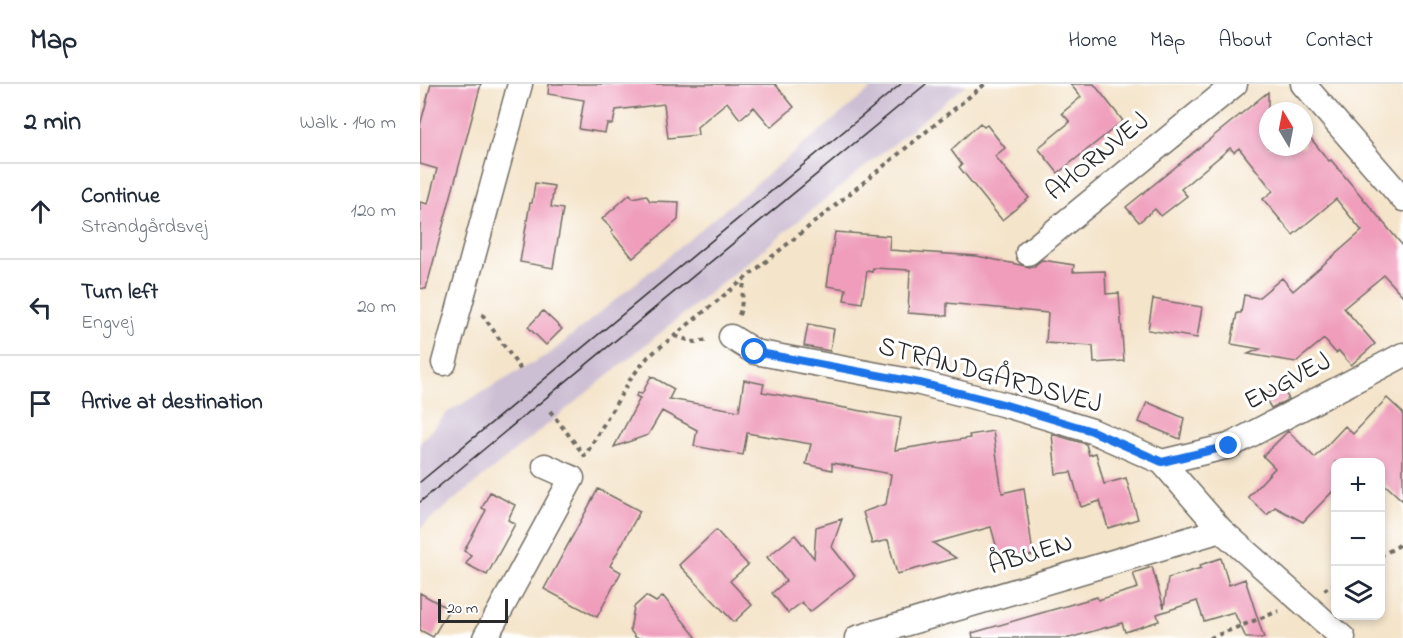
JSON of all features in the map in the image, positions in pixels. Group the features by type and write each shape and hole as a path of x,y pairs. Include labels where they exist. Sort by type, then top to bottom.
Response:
{"street":[{"path":"444,363 520,84"},
{"name":"AHORNVEJ","path":"1028,253 1235,84"},
{"path":"1303,84 1403,199"},
{"name":"STRANDGÅRDSVEJ","path":"731,338 755,352 920,383 1006,405 1092,431 1162,462 1221,530 1343,638"},
{"name":"ENGVEJ","path":"1162,462 1229,446 1403,355"},
{"path":"485,638 572,478 545,465"},
{"name":"ÅBUEN","path":"857,638 1221,530"}],"path":[{"path":"550,411 585,456 631,378 648,357 985,84"},
{"path":"674,336 694,342 731,338 741,309 744,280"},
{"path":"460,302 479,310 523,372"},
{"path":"1385,553 1398,546 1403,540"},
{"path":"1210,638 1304,602"}],"shaded area":[{"path":"877,84 967,84 420,528 420,443 448,412 552,352"}],"building":[{"path":"431,84 481,84 426,289 420,288 420,202 428,204 437,169 420,164 420,126"},
{"path":"549,84 775,84 794,107 771,127 754,107 740,119 727,102 697,127 698,135 668,138 664,104 616,110 613,124 607,124 605,133 579,129 584,100 548,94"},
{"path":"1070,84 1094,84 1123,121 1058,173 1038,148 1070,122 1062,113 1081,97"},
{"path":"1268,92 1268,102 1259,102 1259,156 1313,156 1313,141 1403,246 1403,296 1384,275 1344,308 1375,344 1351,365 1324,339 1296,362 1248,354 1260,349 1231,344 1237,313 1241,313 1244,295 1258,298 1282,278 1293,291 1362,231 1336,199 1293,235 1263,199 1273,191 1239,148 1234,152 1230,148 1181,189 1187,196 1161,216 1155,209 1139,222 1126,207"},
{"path":"980,123 984,127 987,125 1005,148 995,156 1029,198 1002,220 959,167 962,165 951,150"},
{"path":"535,183 554,186 551,207 563,209 553,268 520,262"},
{"path":"630,194 633,198 646,195 650,201 679,202 678,220 633,258 602,219"},
{"path":"835,232 890,236 889,250 977,256 1030,267 1035,267 1042,260 1074,265 1073,272 1105,271 1106,294 1119,293 1124,361 1094,363 1093,346 1046,343 1048,313 947,303 947,316 908,313 910,270 873,268 872,272 867,271 862,303 844,300 846,289 827,286"},
{"path":"1153,299 1202,307 1197,338 1148,330"},
{"path":"543,311 562,329 546,345 528,327"},
{"path":"808,324 834,329 830,351 804,346"},
{"path":"651,376 674,389 669,399 739,411 744,380 764,384 762,392 901,418 895,450 970,438 969,435 993,431 1002,493 1024,488 1033,555 1001,563 991,527 933,543 956,558 897,574 888,540 872,544 863,512 886,504 891,474 832,463 832,470 806,464 811,444 747,433 743,455 694,446 697,430 662,411 648,435 614,447 640,398 636,396 637,393 642,394"},
{"path":"1281,386 1289,399 1271,408 1264,396"},
{"path":"1387,398 1403,413 1403,501 1385,485 1385,458 1331,458 1331,493 1303,522 1275,507 1267,515 1248,497 1275,468 1263,456 1288,431 1315,458 1345,426 1353,434"},
{"path":"1147,402 1184,418 1180,439 1139,422"},
{"path":"1052,434 1086,444 1089,455 1096,453 1104,484 1126,478 1138,519 1108,528 1100,501 1081,507 1071,472 1056,474"},
{"path":"598,489 640,511 610,566 621,572 597,617 544,589"},
{"path":"490,492 515,505 508,520 515,524 487,575 466,564 471,555 464,551 486,510 482,508"},
{"path":"842,519 832,547 855,576 810,612 802,602 788,613 772,593 786,581 767,557 795,535 814,558 816,527"},
{"path":"716,530 748,565 730,581 752,605 734,622 679,565"},
{"path":"1221,558 1229,585 1245,579 1264,638 1246,638 1234,612 1204,621 1197,601 1157,614 1159,621 1125,632 1122,623 1069,638 973,638 972,633 1097,597 1098,600 1138,588 1133,573 1152,567 1164,608 1168,578 1201,568 1200,565"},
{"path":"420,593 449,609 433,637 420,630"},
{"path":"646,596 656,602 663,596 697,638 636,638 630,630 634,607"}],"tram line":[{"path":"420,482 901,84"},
{"path":"420,502 926,84"}],"route":[{"path":"755,352 920,383 1006,405 1092,431 1162,462 1229,446"}]}
